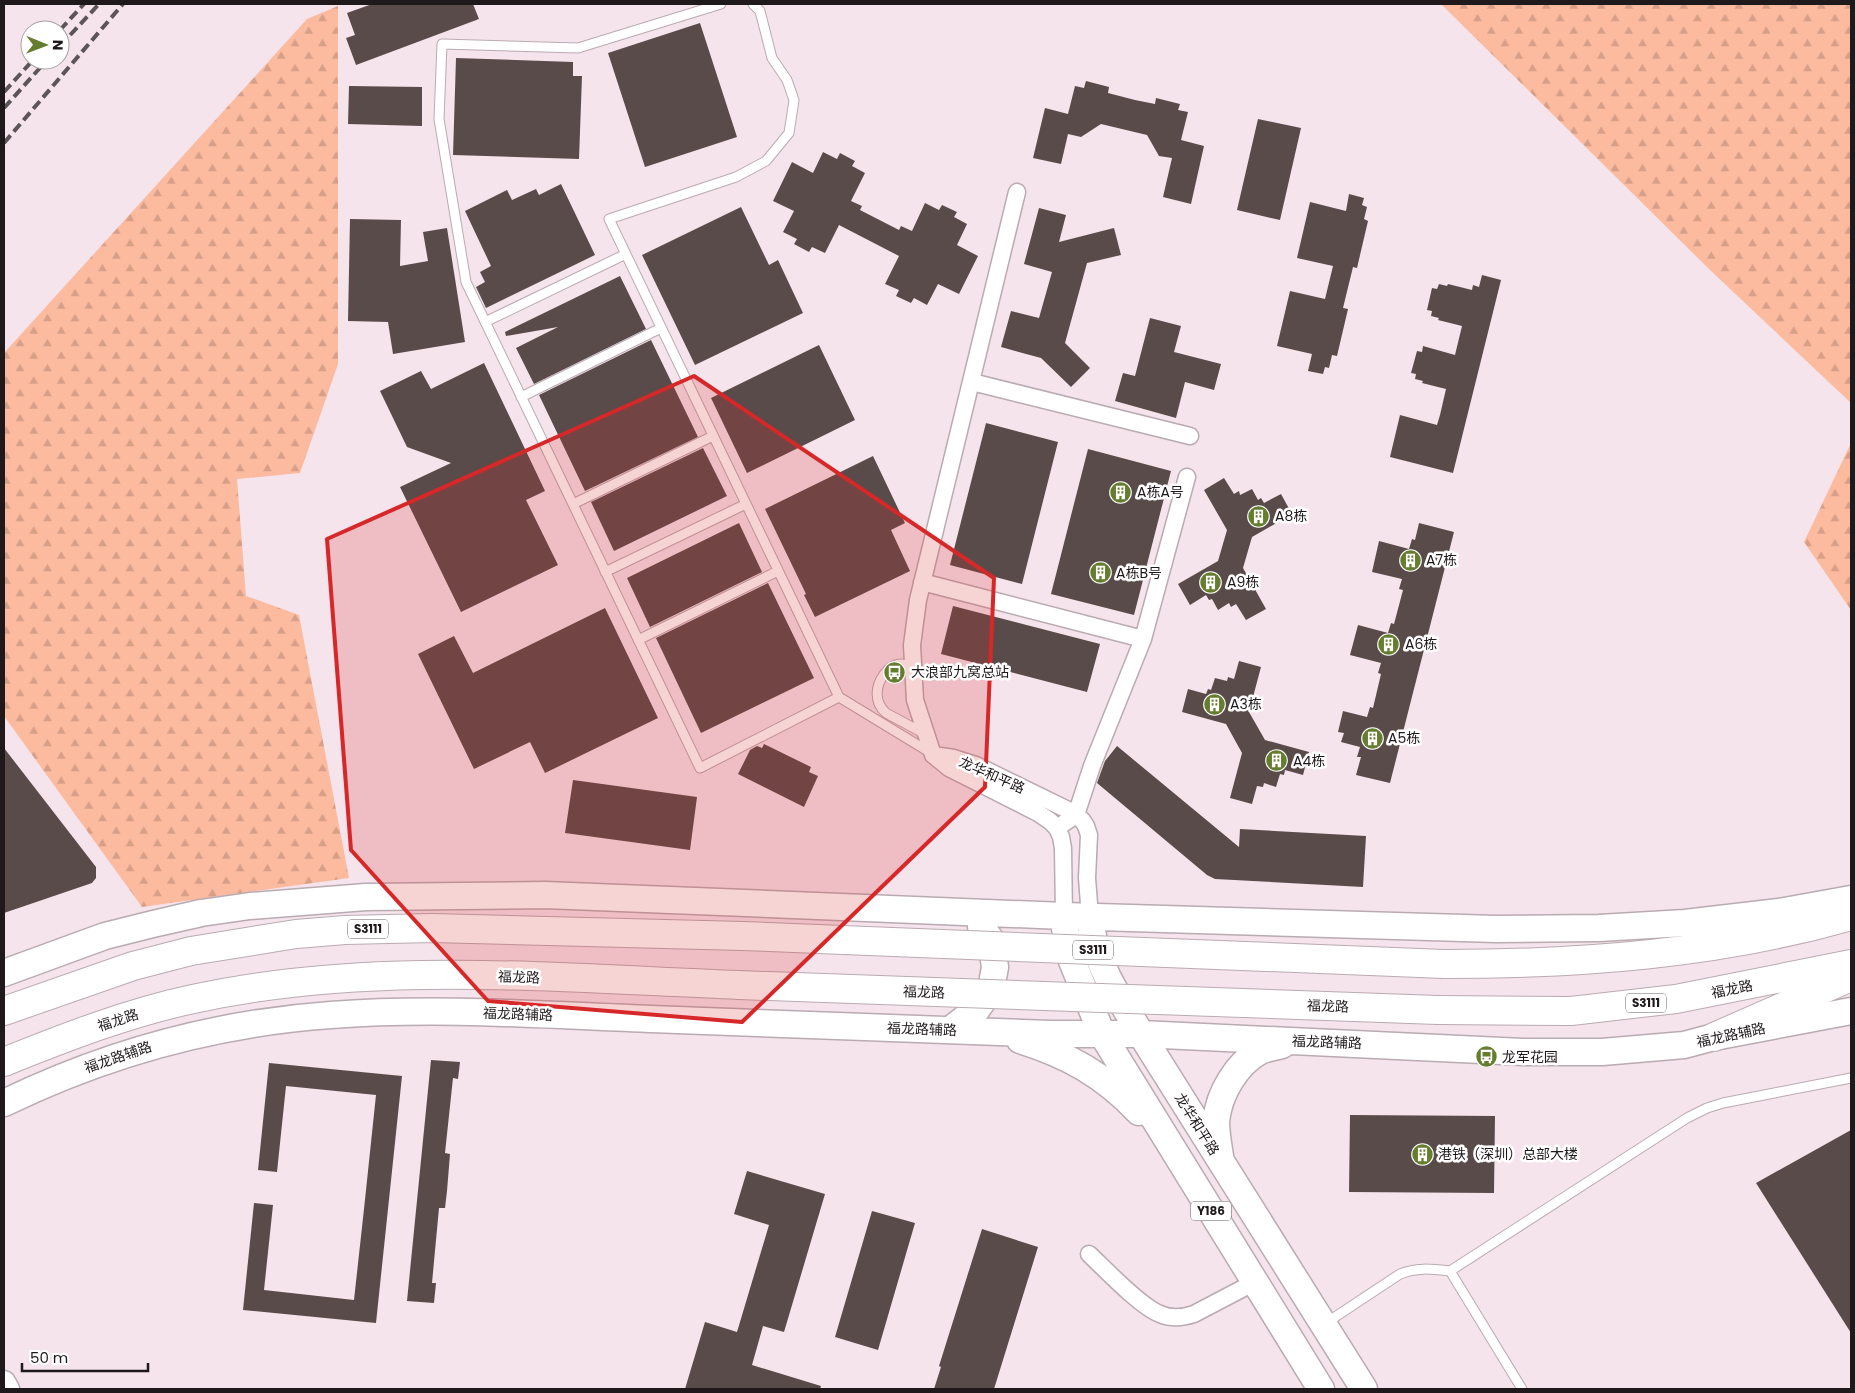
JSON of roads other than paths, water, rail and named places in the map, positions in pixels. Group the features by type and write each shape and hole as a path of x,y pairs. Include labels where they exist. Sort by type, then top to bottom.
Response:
{"highway":[{"name":"S3111","path":"4,1011 133,966 191,951 296,934 345,930 432,928 743,936 1444,964 1604,960 1682,951 1752,939 1851,916"},
{"name":"福龙路","path":"4,1062 74,1035 161,1006 239,991 324,979 488,976 1438,1010 1571,1011 1666,1000 1778,980 1851,964"},
{"path":"1714,1037 1851,977"}],"main road":[{"path":"4,973 105,936 201,913 250,906 366,897 545,896 1421,928 1599,928 1692,922 1779,912 1851,899"},
{"path":"950,1030 977,1009 990,989 995,967 990,940 977,923 959,911"},
{"name":"Y186","path":"1064,916 1072,960 1102,1034 1321,1389"},
{"name":"龙华和平路","path":"1090,917 1094,945 1109,980 1364,1389"},
{"name":"福龙路辅路","path":"4,1103 81,1070 141,1048 189,1036 290,1018 379,1012 486,1012 950,1030 1141,1034 1293,1042 1567,1052 1643,1049 1684,1045 1714,1037 1851,1011"},
{"path":"980,1031 1010,1037 1041,1047 1066,1057 1102,1078 1129,1101 1168,1142"},
{"path":"1221,1161 1216,1121 1220,1103 1236,1072 1245,1061 1261,1050 1293,1042"},
{"path":"4,1382 8,1389"}],"street":[{"path":"933,755 915,700 912,672 913,630 922,582 1017,192"},
{"path":"972,382 1190,436"},
{"path":"1064,916 1063,848 1062,837 1057,828 1076,815 1092,766 1143,639 1187,477"},
{"path":"922,582 1143,639"},
{"name":"龙华和平路","path":"933,755 954,758 976,765 1076,815 1086,826 1088,835 1087,878 1090,917"},
{"name":"龙华和平路","path":"933,755 949,768 1038,813 1057,828"},
{"path":"1089,1254 1147,1307 1159,1314 1173,1318 1194,1314 1255,1282"}],"lane":[{"path":"721,4 578,48 442,44 439,119 466,282 700,768 839,697"},
{"path":"753,4 760,11 772,58 787,80 794,100 789,133 766,161 736,178 609,219 839,697 933,755"},
{"path":"485,322 626,254"},
{"path":"521,397 661,328"},
{"path":"573,504 713,436"},
{"path":"606,572 746,504"},
{"path":"638,640 778,571"},
{"path":"912,672 909,666 905,664 893,666 887,670 878,687 877,700 886,713 925,734"},
{"path":"1324,1324 1400,1274 1411,1269 1425,1268 1450,1271 1687,1118 1707,1108 1723,1103 1851,1078"},
{"path":"1450,1271 1522,1389"}],"railway":[{"path":"69,20 84,4"},
{"path":"70,35 99,4"},
{"path":"4,143 123,4"},
{"path":"4,92 24,70"},
{"path":"4,108 38,70"}],"place":[{"name":"A栋A号","path":"1121,492"},
{"name":"A8栋","path":"1259,516"},
{"name":"A7栋","path":"1410,560"},
{"name":"A栋B号","path":"1100,573"},
{"name":"A9栋","path":"1211,582"},
{"name":"A6栋","path":"1389,644"},
{"name":"大浪部九窝总站","path":"895,672"},
{"name":"A3栋","path":"1214,704"},
{"name":"A5栋","path":"1372,738"},
{"name":"A4栋","path":"1277,761"},
{"name":"龙军花园","path":"1486,1057"},
{"name":"港铁（深圳）总部大楼","path":"1422,1154"}]}
